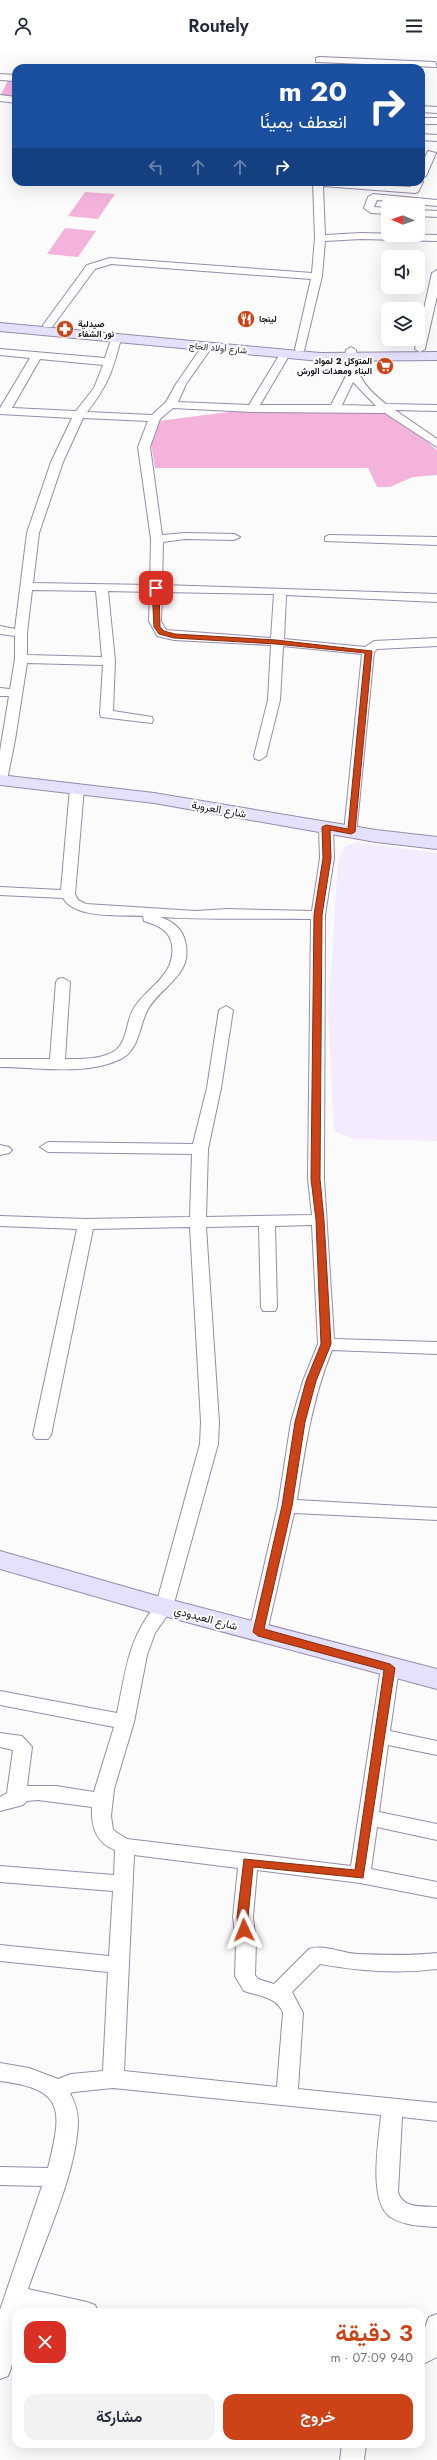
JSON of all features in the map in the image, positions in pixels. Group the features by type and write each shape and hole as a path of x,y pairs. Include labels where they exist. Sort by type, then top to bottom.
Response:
{"main road":[{"name":"شارع أولاد الحاج","path":"0,320 350,354 420,349 437,350"},
{"name":"شارع أولاد الحاج","path":"0,327 285,354 437,356"},
{"name":"شارع العروبة","path":"0,780 154,798 351,832 437,843"},
{"name":"شارع العيدودي","path":"0,1560 164,1607 390,1668 437,1679"}],"street":[{"path":"318,60 412,64"},
{"path":"425,65 435,65"},
{"path":"0,77 12,78"},
{"path":"0,98 12,100"},
{"path":"425,109 437,110"},
{"path":"425,121 437,121"},
{"path":"425,137 437,138"},
{"path":"425,166 430,153"},
{"path":"300,349 317,276 320,238 318,186"},
{"path":"410,198 417,186"},
{"path":"381,211 371,210 369,208 373,197 391,198"},
{"path":"425,201 437,202"},
{"path":"425,213 437,214"},
{"path":"320,238 362,236 437,238"},
{"path":"48,325 91,267 110,261 317,276"},
{"path":"420,349 437,273"},
{"path":"0,780 5,740 16,693 21,660 21,633 33,532 57,462 79,414 99,389 110,362 116,339"},
{"path":"207,347 181,384 171,404 155,418 144,447 157,539 155,622 161,633 174,636 276,642 368,651"},
{"path":"0,352 110,362"},
{"path":"252,409 285,354"},
{"path":"350,354 352,373 369,396 437,444"},
{"path":"2,412 37,355"},
{"path":"335,408 352,373"},
{"path":"171,404 205,409 437,408"},
{"path":"2,412 155,418"},
{"path":"157,539 185,536 234,537"},
{"path":"329,539 437,541"},
{"path":"27,586 280,591 437,598"},
{"path":"102,587 109,661 106,714 147,720"},
{"path":"260,756 274,700 280,591"},
{"path":"0,630 21,633"},
{"path":"351,832 368,651 374,645 437,642"},
{"path":"21,660 109,661"},
{"path":"0,692 16,693"},
{"path":"77,788 68,894 73,903 82,908 132,913 196,915 227,913 318,915"},
{"path":"258,1632 287,1506 300,1422 311,1381 326,1344 320,1220 316,1179 318,915 327,858 326,827"},
{"path":"0,891 68,894"},
{"path":"0,1063 100,1061 116,1056 126,1048 140,1009 178,967 181,953 178,936 167,923 132,913"},
{"path":"56,1062 63,982"},
{"path":"226,1010 214,1088 200,1149 198,1223 210,1422 209,1444 164,1607 150,1624 140,1646 125,1722 112,1759 103,1801 103,1827 107,1836 114,1842 125,1846 360,1875 437,1890"},
{"path":"48,1147 200,1149"},
{"path":"0,1221 86,1224 320,1220"},
{"path":"267,1221 270,1307"},
{"path":"42,1435 86,1224"},
{"path":"326,1344 437,1348"},
{"path":"287,1506 437,1514"},
{"path":"360,1875 390,1668"},
{"path":"0,1698 125,1722"},
{"path":"379,1736 437,1748"},
{"path":"0,1740 15,1741 23,1747 8,1802"},
{"path":"8,1802 27,1793 41,1792 103,1801"},
{"path":"369,1818 437,1832"},
{"path":"113,2079 125,1846"},
{"path":"248,1862 243,1917 246,1942 246,1980 251,1985 279,1992 289,2001 293,2013 287,2097"},
{"path":"0,1874 123,1884"},
{"path":"0,1953 118,1965"},
{"path":"279,1992 316,1955 355,1962 410,1964 437,1961"},
{"path":"0,2072 36,2078 56,2090 64,2102 68,2114 56,2176 15,2296 13,2308"},
{"path":"56,2090 71,2083 113,2079 437,2112"},
{"path":"392,2108 387,2192 389,2203 397,2211 405,2214 437,2217"},
{"path":"0,2176 56,2176"},
{"path":"15,2296 69,2308"},
{"path":"0,2369 12,2311"},
{"path":"425,2353 435,2344 437,2324"},
{"path":"352,2460 354,2448"}],"shaded area":[{"path":"9,79 12,79 12,98 0,96"},
{"path":"85,192 115,194 98,219 68,216"},
{"path":"65,228 96,231 78,257 47,254"},
{"path":"252,409 389,410 437,450 437,475 413,477 390,487 377,487 368,468 155,468 151,444 159,421"},
{"path":"357,842 437,853 437,1141 352,1139 334,1131 328,1014 338,861 345,846"}],"place":[{"name":"لينجا","path":"246,319"},
{"name":"صيدلية نور الشفاء","path":"65,329"},
{"name":"المتوكل 2 لمواد البناء ومعدات الورش","path":"385,366"}],"route":[{"path":"156,588 155,622 161,633 174,636 276,642 368,651 351,832 326,827 327,858 318,915 316,1179 320,1220 326,1344 311,1381 300,1422 287,1506 258,1632 390,1668 360,1875 248,1862 243,1917 244,1930"}]}
